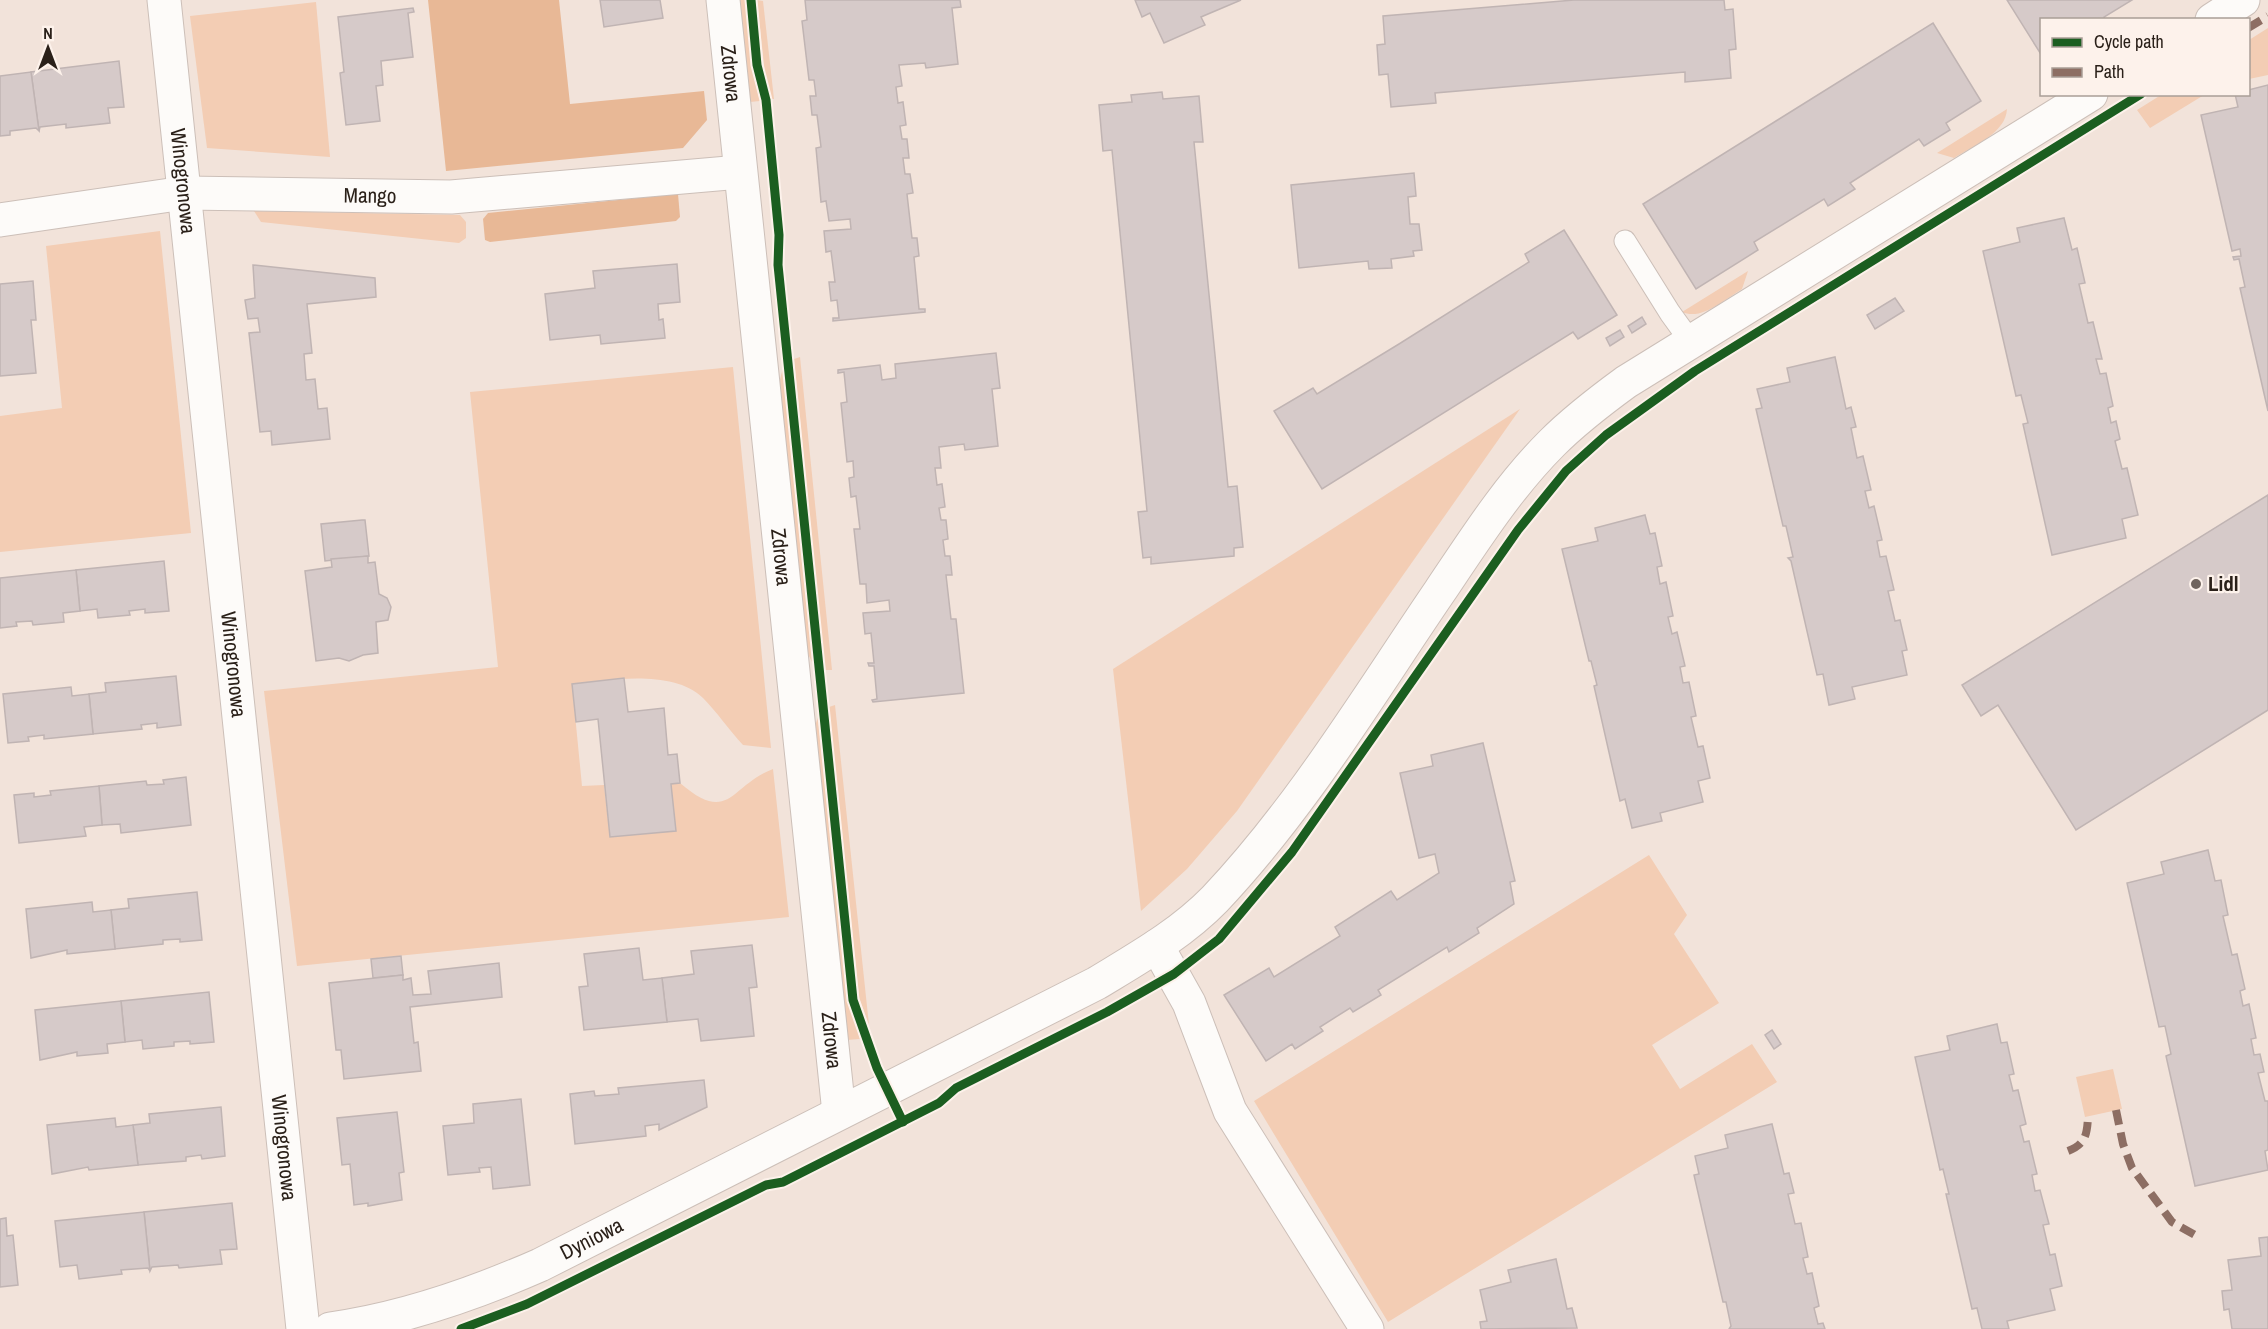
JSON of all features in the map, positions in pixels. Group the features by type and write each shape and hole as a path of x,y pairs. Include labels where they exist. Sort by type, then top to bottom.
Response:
{"street":[{"name":"Winogronowa","path":"164,0 303,1329"},
{"name":"Zdrowa","path":"723,0 839,1113"},
{"path":"2215,18 2243,0"},
{"name":"Dyniowa","path":"330,1329 361,1324 442,1302 515,1276 1096,983 1157,946 1214,900 1289,807 1340,738 1496,509 1527,470 1586,412 1626,382 2088,96"},
{"name":"Mango","path":"0,220 184,193 451,197 740,172"},
{"path":"1157,946 1189,1003 1230,1111 1367,1329"}],"lane":[{"path":"1625,241 1670,314 1691,342"}],"shaded area":[{"path":"428,0 559,0 570,104 704,91 707,120 683,148 446,171"},
{"path":"740,0 745,0 753,74 760,101 750,102"},
{"path":"757,0 763,1 774,99 771,99 765,74"},
{"path":"316,2 330,157 207,148 190,16"},
{"path":"2268,28 2268,75 2250,79 2250,39"},
{"path":"2159,96 2202,96 2150,128 2137,110"},
{"path":"2007,109 2001,125 1979,144 1954,158 1937,153"},
{"path":"678,194 680,217 676,221 490,242 485,240 483,219 488,213"},
{"path":"254,211 460,215 466,222 466,238 459,243 261,222"},
{"path":"160,231 191,533 0,552 0,416 62,408 46,246"},
{"path":"1748,271 1742,289 1721,303 1697,314 1682,312"},
{"path":"800,357 832,670 825,670 794,359"},
{"path":"733,367 771,748 743,745 703,698 675,683 622,679 572,684 582,786 604,785 610,837 676,831 671,784 680,783 697,795 710,801 720,802 773,769 789,917 297,966 264,691 498,667 470,392"},
{"path":"783,368 813,664 806,650 779,383"},
{"path":"1520,409 1237,811 1187,869 1141,911 1113,669"},
{"path":"835,705 869,1025 859,997 829,707"},
{"path":"818,717 847,999 860,1039 847,1040 815,726"},
{"path":"1649,855 1687,915 1674,934 1719,1003 1652,1045 1680,1089 1752,1044 1777,1082 1388,1322 1254,1101"},
{"path":"2113,1069 2122,1109 2085,1117 2076,1077"}],"building":[{"path":"600,0 660,0 663,18 604,27"},
{"path":"805,0 960,0 961,7 952,8 958,64 926,68 925,63 899,65 902,86 896,87 898,103 903,102 906,125 900,126 902,139 907,139 909,158 903,158 905,174 910,174 913,193 907,194 912,238 917,238 919,256 914,257 919,309 925,309 925,312 833,321 833,318 839,318 837,300 831,301 829,282 835,282 831,251 826,252 824,231 851,229 850,219 829,221 826,201 821,202 816,148 821,147 817,115 812,115 810,96 816,96 814,80 809,80 802,21 807,20"},
{"path":"1135,0 1241,0 1201,17 1205,25 1164,43 1150,13 1142,17"},
{"path":"1574,0 1724,0 1725,10 1733,9 1736,49 1729,50 1731,78 1685,82 1685,72 1435,93 1436,103 1391,107 1388,74 1379,75 1377,45 1385,44 1383,16"},
{"path":"2007,0 2132,0 2104,18 2040,18 2040,53"},
{"path":"413,8 414,12 408,13 413,57 381,61 383,85 376,86 380,121 346,125 340,73 344,72 338,17"},
{"path":"1933,23 1981,101 1946,123 1950,130 1924,146 1919,139 1850,183 1855,189 1828,206 1824,199 1754,242 1758,250 1696,289 1643,204"},
{"path":"119,61 124,107 108,108 110,123 66,128 66,124 40,127 39,131 31,72"},
{"path":"31,72 39,131 36,128 10,131 10,135 0,136 0,76"},
{"path":"2268,85 2268,411 2240,288 2245,287 2239,259 2234,260 2233,257 2241,256 2240,249 2232,251 2201,115 2238,107 2235,96 2250,96 2250,90"},
{"path":"1162,92 1163,99 1199,96 1203,142 1194,142 1228,487 1237,486 1243,547 1234,548 1234,556 1151,564 1151,557 1143,558 1138,512 1147,511 1112,150 1103,151 1099,105 1132,102 1131,95"},
{"path":"1414,173 1416,196 1408,197 1410,224 1419,224 1422,250 1413,251 1414,256 1391,259 1392,268 1369,269 1368,261 1299,268 1291,185"},
{"path":"2064,218 2072,250 2077,248 2085,283 2079,284 2088,323 2093,322 2102,359 2096,359 2100,374 2106,373 2113,406 2108,408 2111,423 2116,421 2120,439 2115,441 2122,469 2127,468 2138,515 2122,519 2126,538 2052,555 2023,424 2028,423 2021,395 2016,396 1983,251 2020,242 2017,228"},
{"path":"1564,230 1617,315 1578,339 1573,332 1322,489 1274,411 1313,388 1317,394 1399,344 1529,262 1525,254"},
{"path":"677,264 680,302 658,304 659,320 663,319 665,338 601,344 600,335 550,340 545,294 595,288 593,271"},
{"path":"253,265 375,278 376,297 307,304 312,353 304,354 306,380 315,379 318,409 327,408 330,439 272,445 271,431 260,432 249,333 260,332 258,318 248,319 245,300 255,298"},
{"path":"33,281 36,320 31,320 36,373 0,376 0,284"},
{"path":"1895,298 1904,311 1875,329 1867,315"},
{"path":"1642,317 1646,324 1632,333 1628,326"},
{"path":"1620,330 1624,337 1610,346 1606,338"},
{"path":"996,353 1000,388 992,389 998,446 965,450 964,444 939,447 941,468 935,468 937,485 942,484 945,507 939,508 941,520 946,520 948,539 943,540 945,556 950,556 952,575 946,575 951,619 956,619 964,693 873,702 872,700 877,699 874,666 869,666 868,663 874,663 871,633 865,634 863,613 890,611 889,600 867,603 866,584 860,584 854,529 860,529 856,496 851,497 849,478 854,477 853,461 847,462 841,403 847,402 844,372 838,373 838,370 880,365 882,380 896,378 895,364"},
{"path":"1835,357 1846,409 1851,407 1856,427 1851,428 1857,458 1863,456 1871,490 1865,491 1869,508 1874,506 1882,540 1877,541 1880,557 1886,556 1894,590 1888,591 1895,621 1900,620 1907,650 1902,651 1907,675 1852,687 1855,699 1829,705 1823,674 1817,675 1791,561 1788,558 1793,557 1786,526 1783,526 1756,409 1762,408 1757,389 1790,382 1787,368"},
{"name":"Lidl","path":"2268,495 2268,710 2076,830 1998,705 1981,716 1962,685"},
{"path":"1645,515 1650,534 1655,533 1662,566 1657,567 1660,584 1666,582 1673,616 1668,617 1672,634 1677,632 1685,666 1680,667 1683,683 1689,682 1696,716 1691,717 1698,747 1703,746 1710,778 1698,781 1703,802 1660,813 1662,821 1632,828 1625,799 1620,801 1594,686 1597,685 1562,549 1598,541 1595,528"},
{"path":"365,520 369,556 325,561 321,524"},
{"path":"368,556 368,563 375,562 379,594 387,598 391,607 388,620 376,622 378,653 363,655 349,661 339,658 316,661 305,571 332,567 331,559"},
{"path":"164,561 169,611 145,613 145,609 129,611 130,615 98,618 97,609 80,611 76,570"},
{"path":"76,570 80,611 63,613 64,622 33,625 32,621 16,622 17,626 0,628 0,578"},
{"path":"176,676 181,725 157,728 157,723 141,725 142,729 93,734 89,694 106,692 105,683"},
{"path":"624,678 628,712 664,708 668,755 677,754 680,783 671,784 676,831 610,837 598,719 576,722 572,684"},
{"path":"71,687 72,696 89,694 93,734 44,739 44,735 28,737 29,741 8,743 3,694"},
{"path":"1483,743 1515,881 1510,882 1514,904 1477,928 1479,933 1449,952 1447,947 1378,990 1381,995 1353,1012 1350,1008 1320,1027 1323,1031 1295,1049 1292,1044 1266,1061 1224,995 1269,968 1274,977 1340,936 1335,927 1391,891 1397,900 1439,873 1435,854 1419,858 1400,773 1433,766 1431,755"},
{"path":"186,777 191,825 121,833 120,824 102,825 99,786 146,781 147,785 164,784 163,780"},
{"path":"99,786 102,825 84,827 86,836 19,843 14,795 34,793 34,797 51,795 50,791"},
{"path":"2208,850 2215,881 2221,880 2228,915 2223,916 2232,955 2237,954 2245,989 2240,991 2243,1006 2249,1004 2256,1038 2251,1039 2254,1055 2260,1054 2264,1072 2258,1073 2265,1101 2268,1101 2268,1150 2265,1151 2268,1170 2195,1186 2166,1056 2171,1054 2165,1026 2159,1027 2127,883 2164,874 2161,862"},
{"path":"197,892 202,940 180,942 180,939 163,940 163,944 115,949 111,910 129,908 128,899"},
{"path":"92,902 93,912 111,910 115,949 67,954 67,950 31,958 26,909"},
{"path":"752,945 757,987 749,988 754,1036 701,1041 698,1019 667,1022 662,978 694,974 691,951"},
{"path":"639,948 643,980 662,978 667,1022 584,1030 579,987 588,986 584,954"},
{"path":"401,956 403,975 373,978 371,959"},
{"path":"499,963 502,997 410,1007 414,1043 418,1042 421,1071 344,1079 341,1050 336,1050 329,983 403,975 403,980 411,978 413,995 431,994 428,971"},
{"path":"209,992 214,1042 190,1044 190,1041 174,1042 174,1046 143,1049 142,1040 125,1042 121,1001"},
{"path":"121,1001 125,1042 107,1044 108,1053 77,1056 77,1052 40,1060 35,1010"},
{"path":"1997,1024 2001,1043 2007,1042 2014,1074 2009,1075 2013,1091 2018,1090 2026,1124 2020,1126 2024,1142 2029,1141 2037,1174 2032,1175 2035,1191 2040,1190 2049,1224 2043,1225 2050,1255 2055,1254 2062,1286 2050,1289 2055,1310 2007,1321 2009,1329 1982,1329 1977,1308 1972,1309 1946,1194 1949,1194 1943,1169 1940,1170 1915,1057 1950,1050 1947,1036"},
{"path":"1772,1030 1781,1044 1774,1049 1765,1035"},
{"path":"704,1080 707,1107 659,1130 659,1124 645,1126 646,1136 575,1144 570,1094 594,1091 595,1096 619,1094 618,1088"},
{"path":"521,1099 530,1185 493,1189 491,1167 479,1168 480,1172 448,1175 443,1126 474,1123 473,1104"},
{"path":"221,1107 225,1156 202,1159 201,1155 186,1157 186,1161 138,1165 133,1125 150,1123 149,1114"},
{"path":"397,1112 404,1172 399,1173 402,1200 368,1206 368,1203 354,1205 350,1164 342,1165 337,1118"},
{"path":"115,1118 116,1127 133,1125 138,1165 89,1170 88,1167 52,1174 47,1125"},
{"path":"1772,1124 1784,1174 1789,1173 1794,1193 1788,1194 1795,1224 1801,1223 1808,1257 1803,1258 1807,1274 1812,1273 1819,1306 1814,1308 1818,1324 1823,1323 1825,1329 1729,1329 1731,1326 1726,1302 1723,1302 1694,1175 1699,1174 1695,1156 1728,1148 1725,1135"},
{"path":"232,1203 237,1249 220,1250 222,1264 179,1268 178,1265 152,1267 150,1271 144,1212"},
{"path":"144,1212 150,1271 148,1268 121,1270 122,1274 79,1279 77,1265 60,1267 55,1221"},
{"path":"6,1218 7,1236 13,1235 18,1285 0,1287 0,1219"},
{"path":"2268,1237 2268,1329 2232,1329 2229,1309 2224,1310 2222,1291 2232,1290 2228,1260 2261,1256 2259,1238"},
{"path":"1556,1259 1567,1309 1572,1308 1577,1328 1481,1329 1480,1322 1487,1321 1480,1290 1511,1282 1508,1270"}],"marked path":[{"path":"2250,27 2268,16"},
{"path":"2116,1110 2123,1144 2132,1168 2172,1222 2195,1235"},
{"path":"2068,1151 2082,1142 2088,1117"}],"cycle path":[{"path":"751,0 757,65 766,100 779,235 778,265 853,1000 877,1068 903,1122"},
{"path":"461,1329 527,1304 766,1185 783,1182 939,1103 956,1088 1107,1012 1174,974 1219,939 1292,852 1518,530 1566,471 1606,435 1695,371 2138,96"}],"place":[{"name":"Lidl","path":"2196,584"}]}
